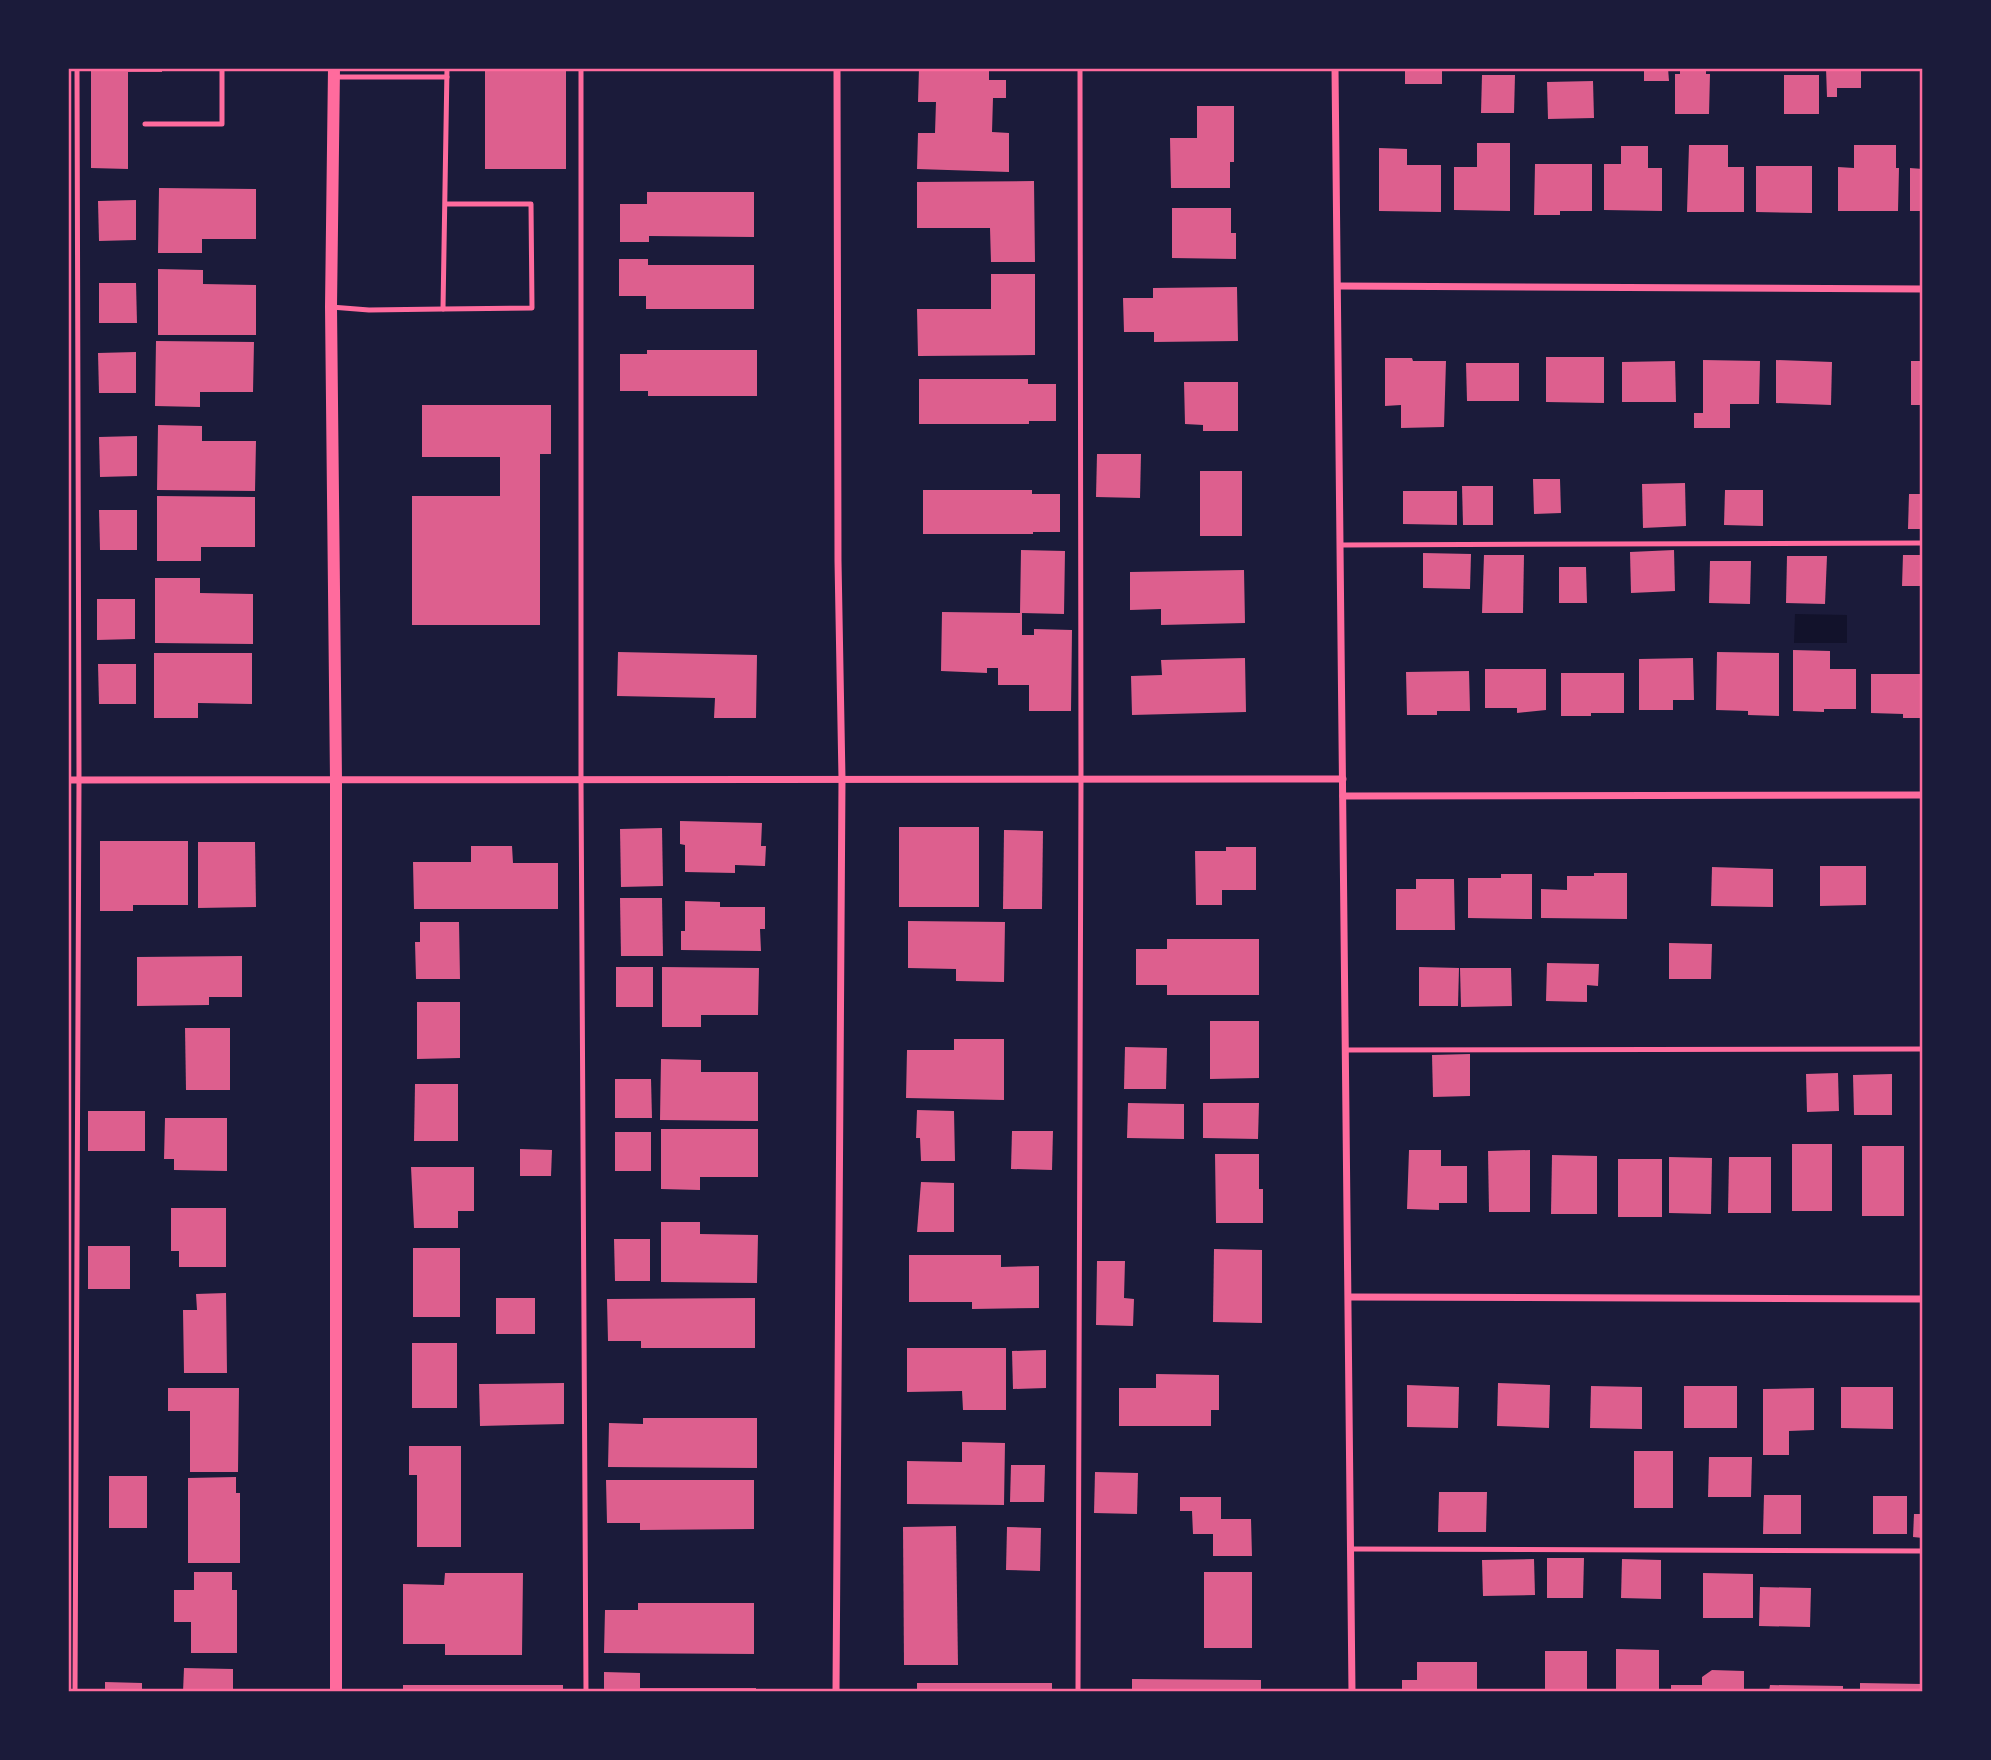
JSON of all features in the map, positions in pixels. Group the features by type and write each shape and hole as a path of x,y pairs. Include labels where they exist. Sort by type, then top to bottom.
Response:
{"street":[{"path":"836,1692 842,779 838,561 837,68"},
{"path":"1335,68 1350,1297 1352,1692"},
{"path":"334,73 331,307 335,780 335,1692"},
{"path":"1339,286 1923,289"},
{"path":"68,780 1343,779"},
{"path":"1343,796 1923,795"},
{"path":"1350,1297 1923,1299"}],"lane":[{"path":"75,1692 79,780 77,68"},
{"path":"145,124 222,124 222,68"},
{"path":"443,309 447,68"},
{"path":"581,68 581,780 586,1692"},
{"path":"1077,1692 1081,779 1080,68"},
{"path":"334,73 447,78"},
{"path":"331,307 369,310 532,308 531,204 445,204"},
{"path":"1341,544 1923,542"},
{"path":"1345,1051 1923,1049"},
{"path":"1352,1549 1923,1551"}],"shaded area":[{"path":"1795,614 1847,615 1847,643 1794,643"}],"building":[{"path":"91,68 162,68 162,72 128,72 128,169 91,168"},
{"path":"485,68 566,68 566,169 485,169"},
{"path":"919,68 989,68 989,80 1006,80 1006,98 993,98 992,132 1009,133 1009,172 917,169 918,133 935,133 936,102 918,102"},
{"path":"1405,68 1442,68 1442,84 1405,84"},
{"path":"1644,68 1668,68 1669,81 1644,81"},
{"path":"1680,68 1706,68 1706,74 1710,74 1709,114 1675,114 1675,74 1680,74"},
{"path":"1826,68 1861,68 1861,88 1837,88 1837,97 1827,97"},
{"path":"1482,75 1515,75 1514,113 1481,113"},
{"path":"1784,75 1819,75 1819,114 1784,114"},
{"path":"1593,81 1594,118 1548,119 1547,82"},
{"path":"1197,106 1234,106 1234,162 1230,162 1230,188 1171,188 1170,138 1197,138"},
{"path":"1477,143 1510,143 1510,211 1454,210 1454,167 1477,167"},
{"path":"1689,145 1728,145 1728,167 1744,167 1744,212 1687,212"},
{"path":"1854,145 1896,145 1896,168 1899,168 1898,211 1838,211 1838,167 1854,168"},
{"path":"1621,146 1648,146 1648,168 1662,168 1662,211 1604,210 1604,164 1621,164"},
{"path":"1379,148 1407,149 1407,165 1441,165 1441,212 1379,211"},
{"path":"1535,164 1592,164 1592,211 1560,211 1560,215 1534,215"},
{"path":"1756,166 1812,166 1812,213 1756,212"},
{"path":"1910,168 1923,169 1923,211 1910,211"},
{"path":"1034,181 1035,262 991,262 990,228 917,228 917,182"},
{"path":"159,188 256,189 256,239 202,239 202,253 158,253"},
{"path":"647,192 754,192 754,237 649,236 649,242 620,242 620,204 647,204"},
{"path":"136,200 136,240 99,241 98,201"},
{"path":"1172,208 1231,208 1231,233 1236,233 1236,259 1172,258"},
{"path":"619,259 648,259 648,265 754,265 754,309 646,309 646,296 619,296"},
{"path":"158,269 203,270 203,284 256,285 256,335 158,335"},
{"path":"991,274 1035,274 1035,355 918,356 917,309 991,309"},
{"path":"99,283 136,283 137,323 99,323"},
{"path":"1237,287 1238,341 1154,342 1154,332 1124,332 1123,298 1153,298 1153,288"},
{"path":"156,341 254,342 253,392 200,392 200,407 155,406"},
{"path":"647,350 757,350 757,396 648,396 648,391 620,391 620,354 647,354"},
{"path":"136,352 136,393 99,393 98,353"},
{"path":"1546,357 1604,357 1604,403 1546,402"},
{"path":"1385,358 1446,361 1444,427 1401,428 1401,405 1385,406"},
{"path":"1703,360 1760,361 1759,404 1730,404 1730,428 1694,428 1694,413 1703,413"},
{"path":"1776,360 1832,362 1831,405 1776,403"},
{"path":"1675,361 1676,402 1622,402 1622,362"},
{"path":"1911,361 1923,361 1923,405 1911,405"},
{"path":"1466,363 1519,363 1519,401 1467,401"},
{"path":"919,379 1028,379 1028,384 1056,384 1056,421 1029,421 1029,424 919,424"},
{"path":"1184,382 1238,382 1238,431 1203,431 1203,425 1185,424"},
{"path":"422,405 551,405 551,454 540,454 540,625 412,625 412,496 500,496 500,457 422,457"},
{"path":"158,425 202,426 202,441 256,441 255,491 157,490"},
{"path":"137,436 137,476 100,477 99,437"},
{"path":"1097,454 1141,454 1140,498 1096,497"},
{"path":"1200,471 1242,471 1242,536 1200,536"},
{"path":"1533,479 1560,479 1561,513 1534,514"},
{"path":"1685,483 1686,526 1643,528 1642,484"},
{"path":"1462,486 1493,486 1493,525 1463,525"},
{"path":"923,490 1032,490 1032,494 1060,494 1060,532 923,534"},
{"path":"1725,490 1763,490 1763,526 1724,525"},
{"path":"1403,491 1457,491 1457,525 1403,524"},
{"path":"1909,494 1923,494 1923,529 1908,529"},
{"path":"157,496 255,497 255,547 201,547 201,561 157,561"},
{"path":"99,510 137,510 137,550 100,550"},
{"path":"1021,550 1065,551 1064,614 1022,613 1022,635 1034,635 1034,629 1072,630 1071,711 1029,711 1029,685 998,685 998,668 987,668 987,673 941,671 942,612 1020,613"},
{"path":"1674,550 1675,591 1631,593 1630,552"},
{"path":"1423,553 1471,554 1470,589 1423,588"},
{"path":"1484,555 1524,555 1523,613 1482,613"},
{"path":"1903,555 1923,555 1923,586 1902,586"},
{"path":"1787,556 1827,556 1825,604 1786,603"},
{"path":"1710,561 1751,561 1750,604 1709,603"},
{"path":"1559,567 1586,567 1587,603 1559,603"},
{"path":"1244,570 1245,623 1161,625 1161,609 1130,610 1130,572"},
{"path":"155,578 200,578 200,593 253,594 253,644 155,643"},
{"path":"97,599 135,599 135,639 97,640"},
{"path":"1793,650 1830,651 1830,669 1856,669 1856,709 1793,711"},
{"path":"618,652 757,655 756,718 714,718 715,698 617,696"},
{"path":"1717,652 1779,653 1779,716 1716,710"},
{"path":"154,653 252,653 252,704 198,703 198,718 154,718"},
{"path":"1245,658 1246,712 1132,715 1131,676 1162,675 1161,660"},
{"path":"1693,658 1694,700 1673,700 1673,710 1639,710 1639,659"},
{"path":"98,664 136,664 136,704 99,704"},
{"path":"1485,669 1546,669 1546,710 1517,713 1517,708 1485,708"},
{"path":"1469,671 1470,711 1407,715 1406,672"},
{"path":"1561,673 1624,673 1624,713 1561,716"},
{"path":"1871,674 1923,674 1923,718 1871,713"},
{"path":"680,821 762,823 761,846 766,846 765,866 735,865 735,873 685,872 685,845 680,844"},
{"path":"899,827 979,827 979,907 899,907"},
{"path":"662,828 663,886 621,887 620,829"},
{"path":"1004,830 1043,831 1042,909 1003,909"},
{"path":"100,841 188,841 188,905 133,905 133,911 100,911"},
{"path":"198,842 255,842 256,907 198,908"},
{"path":"471,846 512,846 513,863 558,863 558,909 414,909 413,862 471,862"},
{"path":"1226,847 1256,847 1256,890 1222,890 1222,905 1196,905 1195,851 1226,851"},
{"path":"1820,866 1866,866 1866,905 1820,906"},
{"path":"1712,867 1773,869 1773,907 1711,906"},
{"path":"1594,873 1627,873 1627,919 1541,918 1541,889 1567,890 1567,876 1594,876"},
{"path":"1501,874 1532,874 1532,919 1468,918 1468,878 1501,878"},
{"path":"1416,879 1454,879 1455,930 1396,930 1396,889 1416,889"},
{"path":"620,898 662,898 663,956 621,956"},
{"path":"685,901 720,902 720,907 765,907 765,929 760,929 761,951 681,950 681,931 685,931"},
{"path":"908,921 1005,922 1004,982 956,981 956,969 908,968"},
{"path":"420,922 459,922 460,979 416,979 415,942 420,942"},
{"path":"1167,939 1259,939 1259,995 1167,995 1167,985 1136,985 1136,949 1167,949"},
{"path":"1669,943 1712,944 1711,979 1669,979"},
{"path":"242,956 242,997 209,997 209,1005 137,1006 137,957"},
{"path":"1547,963 1599,964 1598,986 1587,985 1587,1002 1546,1001"},
{"path":"616,967 653,967 653,1007 616,1007"},
{"path":"662,967 759,968 758,1015 701,1015 701,1027 662,1027"},
{"path":"1419,967 1459,968 1458,1006 1419,1006"},
{"path":"1460,968 1511,968 1512,1006 1461,1007"},
{"path":"417,1002 460,1002 460,1058 417,1059"},
{"path":"1210,1021 1259,1021 1259,1078 1210,1079"},
{"path":"185,1028 230,1028 230,1090 186,1090"},
{"path":"954,1039 1004,1039 1004,1100 906,1098 907,1050 954,1050"},
{"path":"1125,1047 1167,1048 1166,1089 1124,1089"},
{"path":"1470,1054 1470,1096 1433,1097 1432,1055"},
{"path":"661,1059 701,1060 701,1072 758,1072 758,1121 660,1120"},
{"path":"1838,1073 1839,1111 1807,1112 1806,1074"},
{"path":"1892,1074 1892,1115 1854,1115 1853,1075"},
{"path":"615,1079 651,1079 652,1118 615,1118"},
{"path":"415,1084 458,1084 458,1141 414,1141"},
{"path":"1128,1103 1184,1104 1184,1139 1127,1138"},
{"path":"1203,1103 1259,1103 1258,1139 1203,1138"},
{"path":"917,1110 954,1111 955,1161 921,1161 920,1138 916,1138"},
{"path":"88,1111 145,1111 145,1151 88,1151"},
{"path":"165,1118 227,1118 227,1171 174,1170 174,1159 164,1159"},
{"path":"661,1129 758,1129 758,1177 700,1177 700,1190 661,1189"},
{"path":"1012,1131 1053,1131 1052,1170 1011,1169"},
{"path":"615,1132 651,1132 651,1171 615,1171"},
{"path":"1792,1144 1832,1144 1832,1211 1792,1211"},
{"path":"1862,1146 1904,1146 1904,1216 1862,1216"},
{"path":"520,1149 552,1150 551,1176 520,1176"},
{"path":"1409,1150 1441,1150 1441,1166 1467,1166 1467,1203 1439,1203 1439,1210 1407,1209"},
{"path":"1530,1150 1530,1212 1489,1212 1488,1151"},
{"path":"1215,1154 1259,1154 1263,1223 1216,1223"},
{"path":"1552,1155 1597,1156 1597,1214 1551,1214"},
{"path":"1669,1157 1712,1158 1711,1214 1669,1213"},
{"path":"1729,1157 1771,1157 1771,1213 1728,1213"},
{"path":"1618,1159 1662,1159 1662,1217 1618,1217"},
{"path":"411,1167 474,1167 474,1211 458,1211 458,1228 414,1228"},
{"path":"921,1182 954,1183 954,1232 917,1232"},
{"path":"171,1208 226,1208 226,1267 179,1267 179,1251 171,1251"},
{"path":"661,1222 700,1222 700,1234 758,1235 757,1283 661,1282"},
{"path":"614,1239 650,1239 650,1281 615,1281"},
{"path":"88,1246 130,1246 130,1289 88,1289"},
{"path":"413,1248 460,1248 460,1317 413,1317"},
{"path":"1214,1249 1262,1250 1262,1323 1213,1322"},
{"path":"909,1255 1001,1255 1001,1267 1039,1266 1039,1308 972,1309 972,1302 909,1302"},
{"path":"1097,1261 1125,1261 1124,1298 1134,1299 1133,1326 1096,1325"},
{"path":"226,1293 227,1373 184,1373 183,1310 197,1310 196,1294"},
{"path":"496,1298 535,1298 535,1334 496,1334"},
{"path":"755,1298 755,1348 641,1348 641,1341 608,1341 607,1299"},
{"path":"412,1343 457,1343 457,1408 412,1408"},
{"path":"907,1348 1006,1348 1006,1410 963,1410 962,1391 907,1392"},
{"path":"1046,1350 1046,1388 1013,1389 1012,1351"},
{"path":"1156,1374 1219,1375 1219,1410 1211,1410 1211,1426 1119,1426 1119,1388 1156,1388"},
{"path":"564,1383 564,1424 480,1426 479,1384"},
{"path":"1498,1383 1550,1385 1549,1428 1497,1426"},
{"path":"1407,1385 1459,1387 1458,1428 1407,1427"},
{"path":"1591,1386 1642,1387 1642,1429 1590,1428"},
{"path":"1684,1386 1737,1386 1737,1428 1684,1428"},
{"path":"1841,1387 1893,1387 1893,1429 1841,1428"},
{"path":"168,1388 239,1388 238,1472 190,1472 190,1411 168,1411"},
{"path":"1814,1388 1814,1430 1789,1431 1789,1455 1763,1455 1763,1389"},
{"path":"643,1418 757,1418 757,1468 608,1467 609,1423 643,1424"},
{"path":"962,1442 1005,1443 1004,1505 907,1504 907,1461 962,1462"},
{"path":"409,1446 461,1446 461,1547 417,1547 417,1475 409,1475"},
{"path":"1634,1451 1673,1451 1673,1508 1634,1508"},
{"path":"1709,1457 1752,1457 1751,1497 1708,1497"},
{"path":"1011,1465 1045,1465 1044,1502 1010,1502"},
{"path":"1095,1472 1138,1473 1137,1514 1094,1513"},
{"path":"109,1476 147,1476 147,1528 109,1528"},
{"path":"236,1477 236,1493 240,1493 240,1563 188,1563 188,1478"},
{"path":"606,1480 754,1480 754,1529 640,1530 640,1523 607,1523"},
{"path":"1439,1492 1487,1492 1486,1532 1438,1532"},
{"path":"1764,1495 1801,1495 1801,1534 1763,1534"},
{"path":"1873,1496 1907,1496 1907,1534 1873,1534"},
{"path":"1180,1497 1221,1497 1221,1519 1251,1519 1252,1556 1213,1556 1213,1534 1193,1534 1192,1511 1180,1511"},
{"path":"1914,1514 1923,1514 1923,1538 1913,1537"},
{"path":"956,1526 958,1665 904,1665 903,1527"},
{"path":"1007,1527 1041,1528 1040,1571 1006,1570"},
{"path":"1547,1558 1584,1558 1583,1598 1547,1598"},
{"path":"1534,1559 1535,1595 1483,1596 1482,1560"},
{"path":"1622,1559 1661,1560 1661,1599 1621,1598"},
{"path":"194,1572 232,1572 232,1590 237,1590 237,1653 191,1653 191,1622 174,1622 174,1590 194,1590"},
{"path":"1204,1572 1252,1572 1252,1648 1204,1648"},
{"path":"445,1573 523,1573 522,1655 445,1655 445,1644 403,1644 403,1584 444,1585"},
{"path":"1703,1573 1753,1574 1753,1618 1703,1618"},
{"path":"1760,1587 1811,1588 1810,1627 1759,1626"},
{"path":"638,1603 754,1603 754,1654 604,1653 605,1610 638,1610"},
{"path":"1616,1649 1659,1650 1659,1692 1616,1692"},
{"path":"1545,1651 1587,1651 1587,1692 1545,1692"},
{"path":"1417,1662 1477,1662 1477,1692 1402,1692 1402,1680 1417,1680"},
{"path":"184,1668 233,1669 233,1692 183,1692"},
{"path":"1712,1670 1744,1671 1744,1692 1671,1692 1671,1685 1702,1685 1702,1677"},
{"path":"604,1672 640,1673 640,1688 756,1688 756,1692 604,1692"},
{"path":"1132,1679 1261,1680 1261,1692 1132,1692"},
{"path":"105,1682 142,1683 142,1692 105,1692"},
{"path":"917,1683 1052,1683 1052,1692 917,1692"},
{"path":"1860,1683 1923,1684 1923,1692 1860,1692"},
{"path":"403,1685 563,1685 563,1692 403,1692"},
{"path":"1770,1685 1843,1686 1843,1692 1769,1692"}]}
